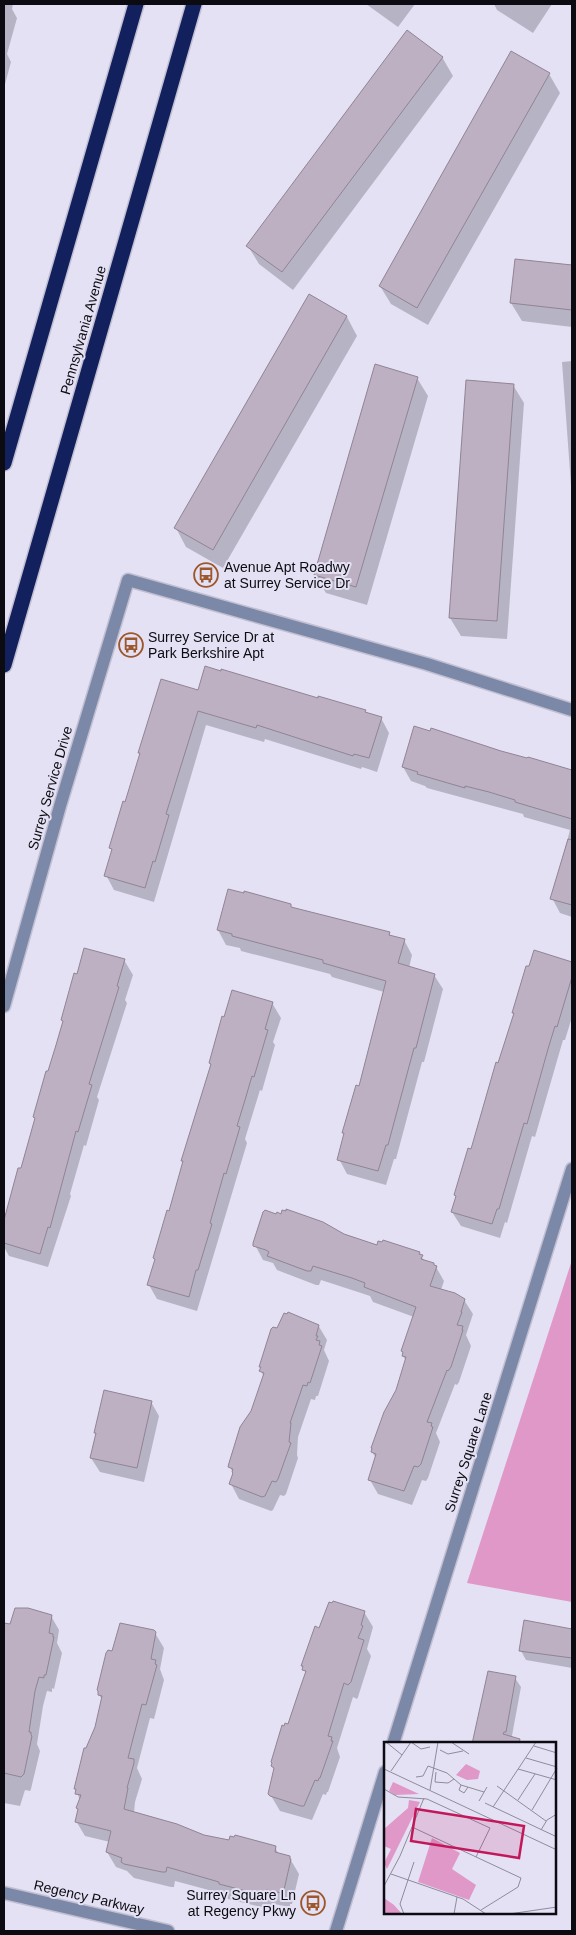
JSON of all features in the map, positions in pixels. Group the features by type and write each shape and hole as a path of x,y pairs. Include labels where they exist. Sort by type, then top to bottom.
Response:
{"highway":[{"path":"4,463 136,4"},
{"name":"Pennsylvania Avenue","path":"4,665 194,4"}],"street":[{"name":"Surrey Service Drive","path":"4,1006 63,797 128,580 427,664 572,710"},
{"name":"Surrey Square Lane","path":"394,1742 572,1169"},
{"path":"336,1931 384,1775"},
{"name":"Regency Parkway","path":"4,1893 168,1931"}],"shaded area":[{"path":"572,1260 572,1602 467,1583"}],"building":[{"path":"407,30 443,57 282,272 246,246"},
{"path":"511,51 550,73 417,308 379,286"},
{"path":"515,259 572,265 572,310 510,303"},
{"path":"309,294 347,316 213,550 174,528"},
{"path":"375,364 418,377 356,587 314,575"},
{"path":"466,380 514,384 497,621 449,618"},
{"path":"205,666 318,698 318,696 366,710 365,712 382,717 369,758 354,754 353,756 257,725 256,728 198,711 166,814 169,815 155,862 153,861 145,888 104,876 112,849 109,848 123,801 125,802 161,679 198,690"},
{"path":"414,726 430,731 431,728 501,751 572,770 572,819 489,792 465,786 465,788 417,774 418,772 402,767"},
{"path":"568,839 572,840 572,905 550,899"},
{"path":"228,889 244,893 244,891 291,904 291,907 390,932 389,935 405,939 398,963 435,974 388,1145 386,1145 378,1171 337,1160 344,1133 342,1133 356,1085 359,1086 386,981 323,963 323,960 232,936 232,934 217,930"},
{"path":"84,948 125,959 117,986 119,987 89,1084 92,1085 78,1132 76,1131 50,1228 48,1227 40,1254 4,1243 4,1220 18,1168 21,1168 46,1071 48,1071 63,1021 61,1020 74,973 77,974"},
{"path":"534,950 572,962 572,977 557,1027 555,1026 527,1124 524,1123 499,1209 497,1209 492,1224 451,1212 468,1148 471,1149 496,1062 498,1063 514,1013 512,1013 526,966 529,966"},
{"path":"232,990 273,1002 265,1029 268,1030 237,1126 240,1127 226,1174 224,1173 210,1223 212,1224 189,1297 147,1285 155,1259 153,1258 183,1161 181,1161 211,1064 209,1063 222,1016 224,1017"},
{"path":"286,1209 323,1222 344,1234 377,1245 378,1241 382,1242 383,1240 420,1252 419,1254 423,1255 421,1259 434,1263 437,1266 430,1286 455,1293 465,1299 457,1325 463,1326 463,1330 451,1367 447,1370 427,1422 432,1423 431,1426 433,1427 421,1464 418,1467 414,1466 404,1491 368,1480 376,1454 371,1452 371,1448 384,1412 396,1390 406,1357 402,1356 403,1352 401,1351 416,1307 364,1287 365,1283 352,1278 313,1266 311,1271 307,1271 267,1256 269,1252 253,1246 263,1212 265,1210 281,1214 282,1210 286,1211"},
{"path":"288,1312 319,1325 316,1340 320,1341 319,1345 322,1346 310,1383 308,1382 307,1386 303,1385 290,1423 289,1442 291,1443 278,1479 276,1482 272,1481 265,1496 262,1497 229,1484 233,1469 228,1467 240,1427 251,1411 264,1373 259,1371 261,1367 259,1367 271,1329 273,1327 277,1328 284,1313 287,1314"},
{"path":"104,1390 152,1401 137,1468 90,1458"},
{"path":"333,1601 365,1611 361,1625 363,1626 358,1638 364,1640 351,1682 348,1685 344,1683 328,1736 332,1737 331,1741 333,1741 320,1778 318,1781 315,1780 304,1806 301,1806 268,1794 274,1768 271,1766 271,1762 282,1725 288,1724 306,1671 302,1670 303,1666 301,1666 315,1626 319,1628 329,1602 332,1603"},
{"path":"15,1608 28,1608 52,1615 49,1633 53,1634 54,1637 46,1675 44,1675 44,1678 39,1677 35,1691 29,1732 31,1732 32,1736 24,1774 21,1777 4,1773 4,1623 10,1624"},
{"path":"524,1620 572,1629 572,1658 519,1651"},
{"path":"120,1623 156,1632 151,1659 156,1660 155,1664 157,1665 146,1705 142,1704 128,1758 134,1759 134,1763 127,1788 124,1809 177,1824 204,1835 229,1840 230,1836 234,1837 235,1835 276,1846 275,1852 290,1856 291,1859 282,1893 266,1890 264,1895 261,1895 167,1867 166,1872 162,1872 124,1864 121,1862 122,1858 106,1852 111,1831 75,1822 78,1809 76,1808 81,1795 75,1794 76,1789 74,1789 84,1748 86,1748 95,1727 102,1696 98,1695 97,1690 106,1653 108,1650 112,1651"},
{"path":"488,1671 516,1676 506,1732 503,1734 520,1739 519,1742 472,1742"}],"place":[{"name":"Avenue Apt Roadwy at Surrey Service Dr","path":"206,575"},
{"name":"Surrey Service Dr at Park Berkshire Apt","path":"131,645"},
{"name":"Surrey Square Ln at Regency Pkwy","path":"313,1903"}]}
